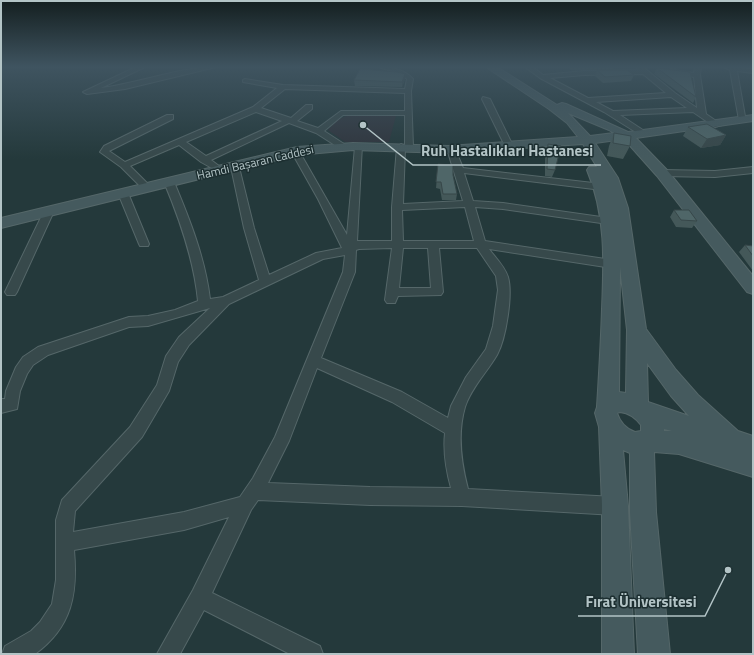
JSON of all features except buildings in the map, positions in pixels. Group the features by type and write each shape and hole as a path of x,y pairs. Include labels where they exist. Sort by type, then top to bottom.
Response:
{"main road":[{"path":"527,98 548,111 581,140 602,188 608,221 612,264 609,417 615,506 618,654"},
{"path":"537,98 563,114 611,178 621,208 637,330 641,410 649,418 653,430 645,441 642,512 654,654"},
{"path":"548,98 578,114 613,128 626,136 662,172 753,288"},
{"name":"Hamdi Başaran Caddesi","path":"1,223 219,169 236,167 295,151 323,147 405,147 451,149 508,146 645,134 718,125 748,119"},
{"path":"637,330 675,387 700,414 731,440"},
{"path":"609,417 618,402 631,404 641,410 753,447"},
{"path":"609,417 625,440 679,444 753,466"}],"street":[{"path":"124,165 256,109 270,98"},
{"path":"408,98 405,147 397,207 398,244 392,296 437,292 433,244"},
{"path":"580,98 612,113 645,134"},
{"path":"585,100 627,98"},
{"path":"676,98 718,125"},
{"path":"700,98 702,115"},
{"path":"740,98 748,119"},
{"path":"486,99 508,146"},
{"path":"204,160 291,121 309,107"},
{"path":"256,109 320,131 341,146"},
{"path":"612,113 694,110"},
{"path":"320,131 341,113 408,113"},
{"path":"146,188 124,165 105,153 105,150 170,117"},
{"path":"180,142 219,169"},
{"path":"168,654 200,597 249,497 282,441 349,272 349,250 359,147"},
{"path":"451,149 459,170 467,204 480,244 502,276 504,290 499,326 492,351 471,380 458,406 452,429 455,471 462,497"},
{"path":"295,151 349,250"},
{"path":"236,167 249,228 265,282"},
{"path":"459,170 510,175 602,188"},
{"path":"662,172 715,174 749,171 753,180"},
{"path":"169,182 181,212 201,274 205,305"},
{"path":"123,193 144,244"},
{"path":"397,207 467,204 503,206 608,221"},
{"path":"10,292 49,211"},
{"path":"1,406 12,404 13,391 21,371 28,362 43,351 129,322 148,321 225,301 320,256 349,250 357,245 480,244 612,264"},
{"path":"21,653 47,631 58,617 66,585 64,517 68,506 136,432 164,387 171,360 184,341 225,301"},
{"path":"315,361 397,397 452,429"},
{"path":"64,543 184,521 249,497 462,497 615,506"},
{"path":"200,597 312,654"}],"shaded area":[{"path":"351,114 396,116 389,142 345,142 328,130 337,120"}],"place":[{"name":"Ruh Hastalıkları Hastanesi","path":"363,125"},
{"name":"Fırat Üniversitesi","path":"728,570"}]}
